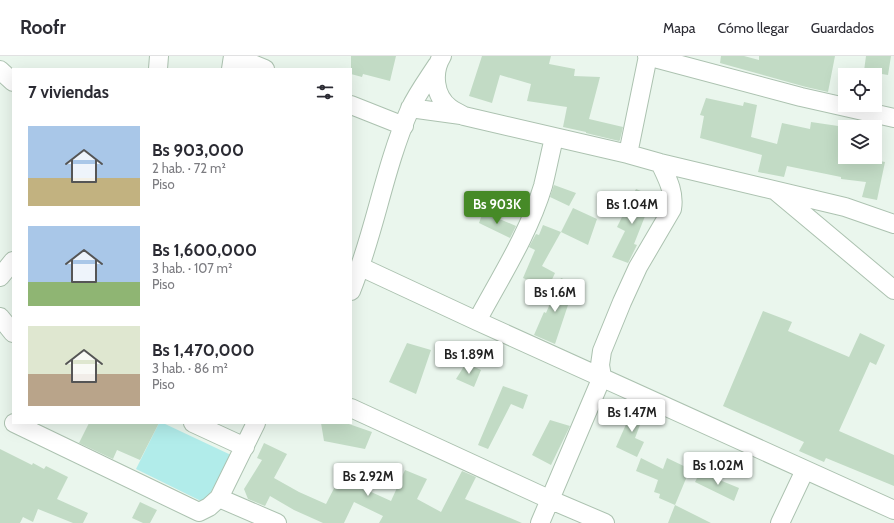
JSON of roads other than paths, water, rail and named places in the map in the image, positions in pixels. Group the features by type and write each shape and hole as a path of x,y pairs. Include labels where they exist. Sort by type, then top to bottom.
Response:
{"street":[{"path":"158,68 159,56"},
{"path":"231,68 233,56 262,68"},
{"path":"628,154 647,56 801,97 894,118"},
{"path":"352,289 361,267 387,170 410,108 440,59"},
{"path":"440,59 435,78 439,95 449,108 464,116"},
{"path":"0,70 12,81"},
{"path":"352,104 404,126"},
{"path":"410,108 464,116 628,154 845,207 894,224"},
{"path":"477,321 514,253 530,218 542,186 554,138"},
{"path":"540,523 602,377 600,365 602,351 622,302 638,267 672,209 674,200 670,185 660,163"},
{"path":"774,189 894,290"},
{"path":"0,277 12,262"},
{"path":"361,267 894,510"},
{"path":"0,317 12,332"},
{"path":"352,408 551,500 605,523"},
{"path":"16,424 196,517 219,498 256,424"},
{"path":"195,424 245,446"},
{"path":"780,523 805,470"},
{"path":"219,498 277,523"}]}
